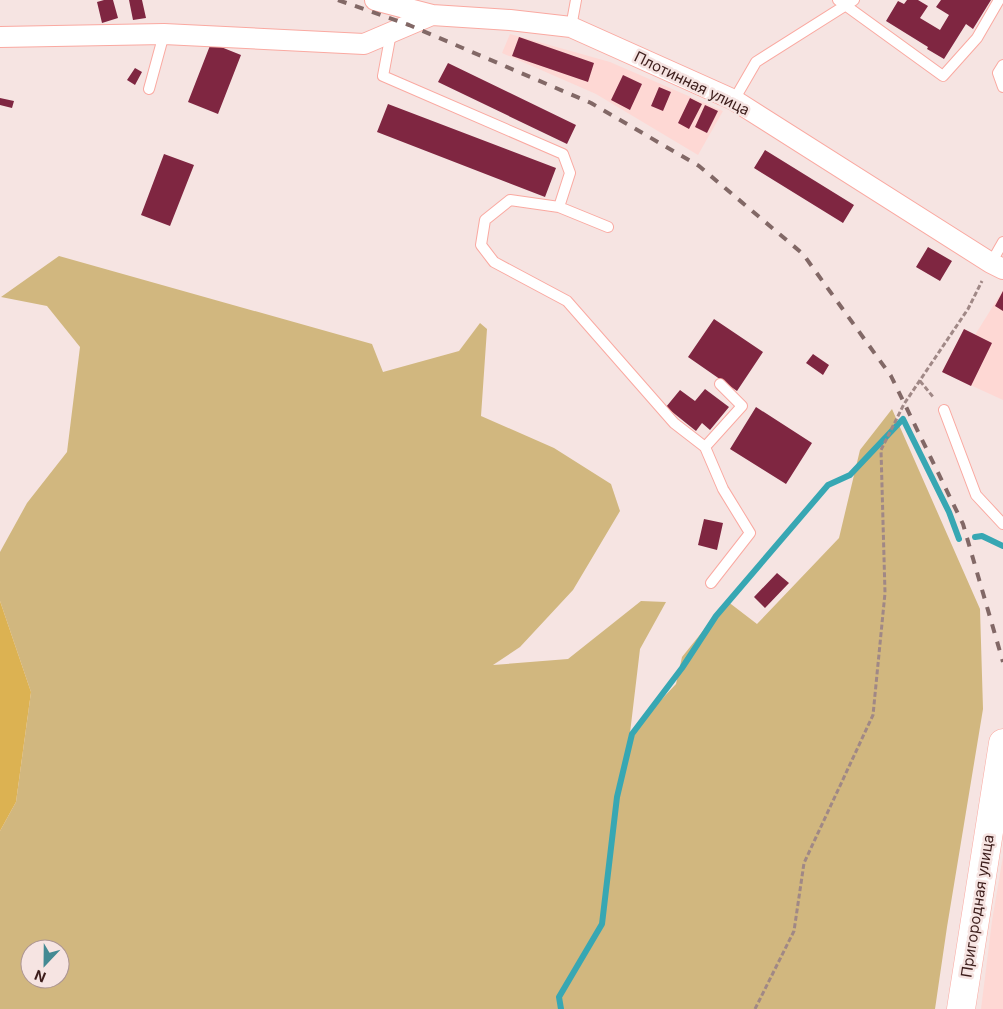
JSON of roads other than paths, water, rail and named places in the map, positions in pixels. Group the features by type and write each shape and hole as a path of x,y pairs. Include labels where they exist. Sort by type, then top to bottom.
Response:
{"main road":[{"name":"Пригородная улица","path":"961,1009 1003,743"}],"street":[{"name":"Плотинная улица","path":"382,1 432,15 510,20 571,27 734,100 997,266"},
{"path":"1,35 164,34 364,44 432,15"}],"lane":[{"path":"571,27 576,0"},
{"path":"734,100 756,62 846,2 943,76 977,38 999,0"},
{"path":"391,33 383,76 563,154 570,174 559,207"},
{"path":"149,89 164,34"},
{"path":"1003,65 998,73 1003,87"},
{"path":"608,227 559,207 510,200 485,220 481,244 494,262 567,301 674,423 705,447 723,489 750,533 711,583"},
{"path":"997,266 1003,242"},
{"path":"705,447 742,406 720,384"},
{"path":"944,410 976,496 1003,524"}],"waterway":[{"path":"561,1009 559,997 602,924 617,797 632,734 682,668 716,616 828,485 850,475 903,419 949,512 959,539"},
{"path":"975,537 982,536 1003,546"}],"railway":[{"path":"338,0 409,25 591,103 699,166 803,254 891,376 963,524 1003,662"}]}
